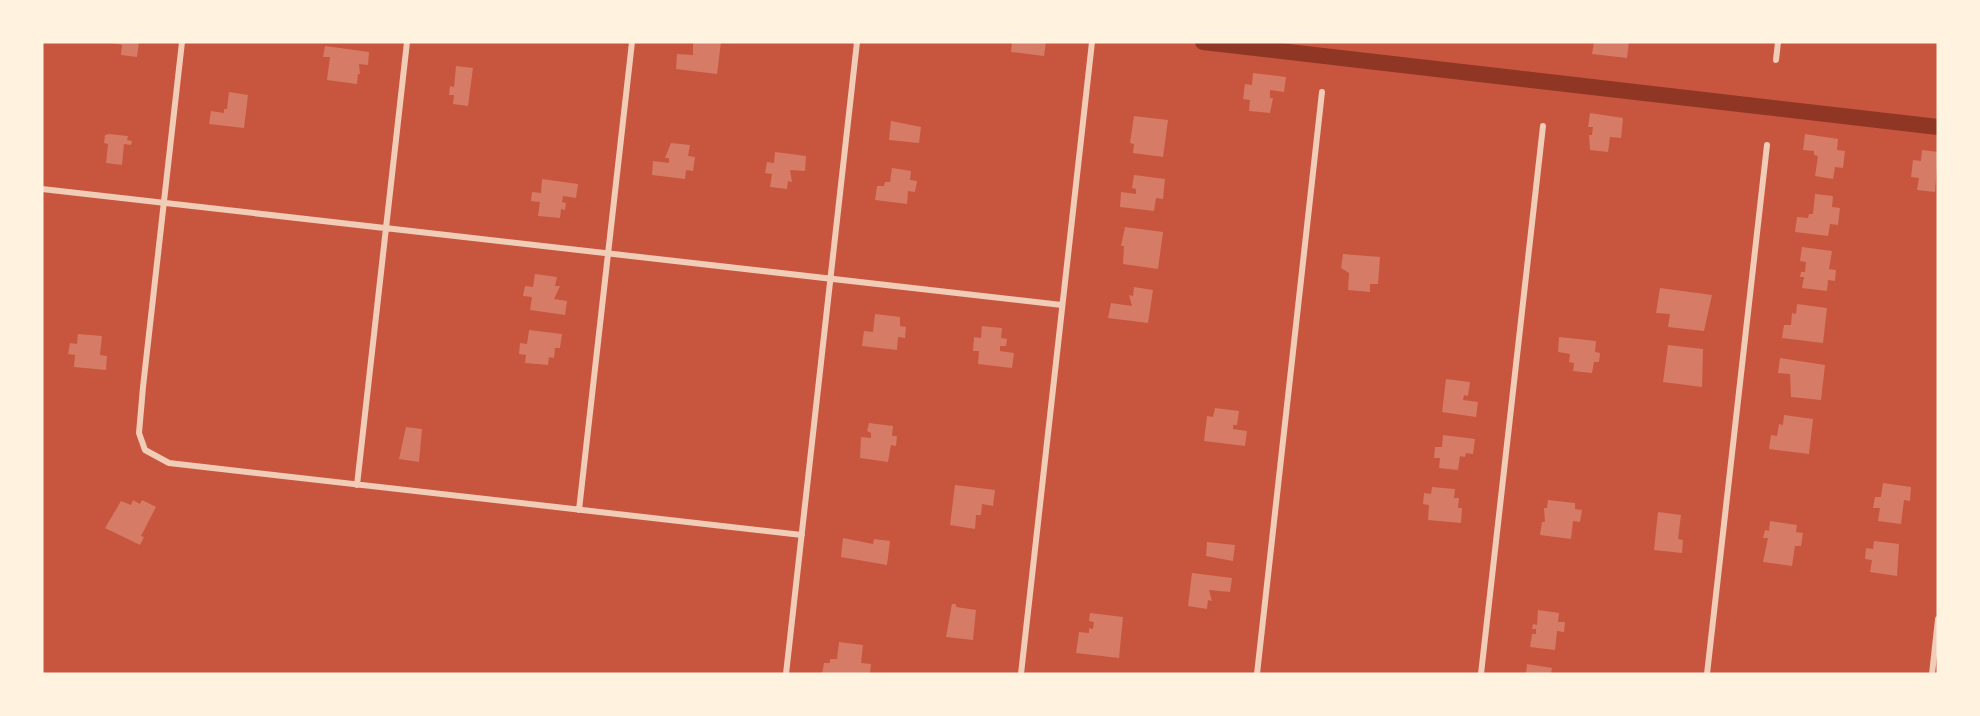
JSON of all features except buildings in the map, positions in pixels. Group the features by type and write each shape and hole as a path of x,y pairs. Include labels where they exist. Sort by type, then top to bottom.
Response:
{"street":[{"path":"182,42 139,433 145,450 169,463 802,535"},
{"path":"357,484 407,42"},
{"path":"579,510 632,42"},
{"path":"786,674 857,42"},
{"path":"1021,674 1092,42"},
{"path":"1776,60 1778,42"},
{"path":"1257,674 1322,92"},
{"path":"1481,674 1544,126"},
{"path":"1707,674 1767,145"},
{"path":"42,189 1062,305"},
{"path":"1932,674 1938,619"}],"waterway":[{"path":"1203,42 1938,127"}]}
